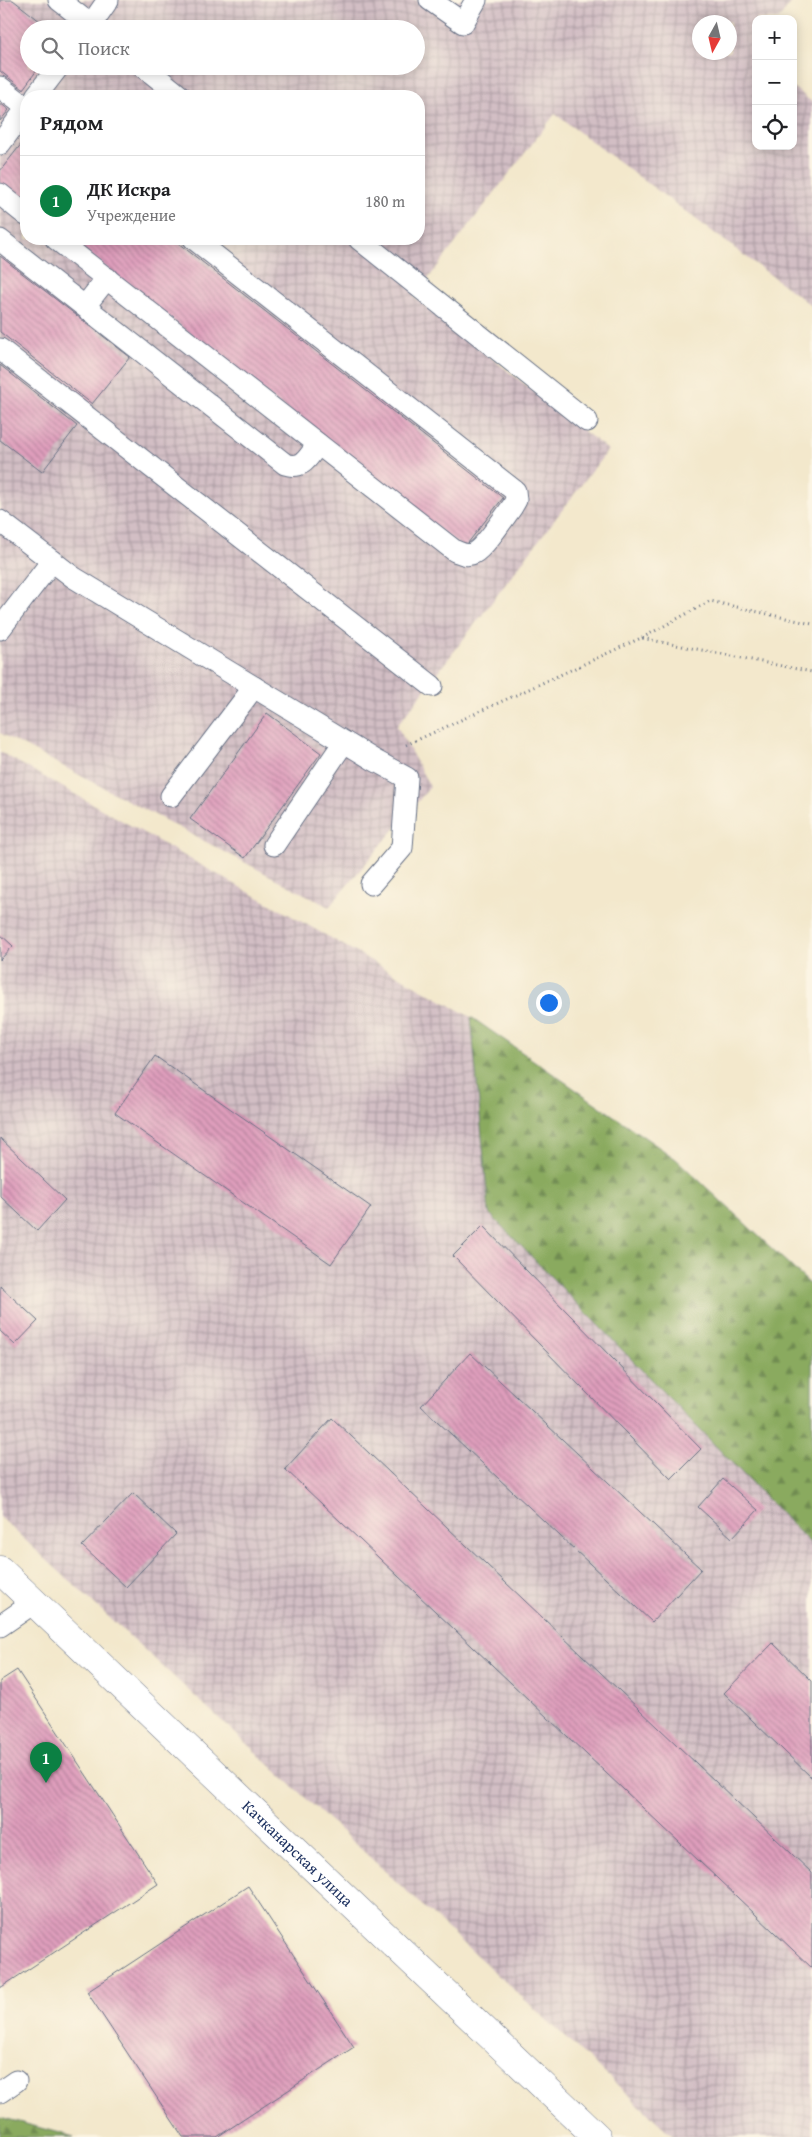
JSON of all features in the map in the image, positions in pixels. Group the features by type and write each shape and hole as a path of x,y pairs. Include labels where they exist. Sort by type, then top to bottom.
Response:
{"street":[{"name":"Качканарская улица","path":"0,1570 597,2137"}],"lane":[{"path":"58,0 82,20"},
{"path":"97,20 108,0"},
{"path":"430,0 463,24 476,0"},
{"path":"41,90 52,75"},
{"path":"154,75 173,90"},
{"path":"0,87 20,103"},
{"path":"0,144 20,116"},
{"path":"0,194 20,210"},
{"path":"0,240 285,464 293,467 304,463 318,444"},
{"path":"64,245 454,551 465,555 473,554 480,548 512,507 516,500 515,491 202,245"},
{"path":"366,245 586,421"},
{"path":"85,306 106,278"},
{"path":"0,349 432,686"},
{"path":"0,521 73,577 344,742 407,778 402,848 371,884"},
{"path":"0,629 52,561"},
{"path":"171,796 254,687"},
{"path":"274,846 344,742"},
{"path":"0,1626 35,1602"}],"path":[{"path":"374,760 641,638 710,601 812,624"},
{"path":"641,638 812,672"}],"shaded area":[{"path":"0,0 793,0 782,15 752,15 752,150 797,150 797,90 812,102 812,306 555,114 414,297 608,450 397,726 430,787 329,907 0,733"},
{"path":"0,752 471,1017 489,1213 812,1545 812,2137 674,2137 0,1517"}],"green space":[{"path":"471,1017 676,1159 812,1286 812,1545 489,1213"},
{"path":"0,2117 74,2137 0,2137"}],"building":[{"path":"0,0 13,0 39,20 20,20 20,75 33,75 23,89 0,71"},
{"path":"0,103 9,110 0,121"},
{"path":"20,146 20,199 0,183 0,171"},
{"path":"78,245 181,245 503,498 464,548"},
{"path":"0,256 130,357 92,404 0,332"},
{"path":"0,365 77,426 42,472 0,440"},
{"path":"267,713 321,753 245,858 190,819"},
{"path":"0,934 13,946 0,960"},
{"path":"155,1056 371,1207 331,1264 115,1113"},
{"path":"0,1138 65,1200 37,1231 0,1196"},
{"path":"483,1226 701,1449 671,1479 453,1256"},
{"path":"0,1286 38,1321 15,1345 0,1331"},
{"path":"470,1353 701,1569 652,1622 421,1406"},
{"path":"332,1418 812,1873 812,1968 285,1469"},
{"path":"723,1479 758,1510 732,1538 698,1507"},
{"path":"133,1493 176,1534 126,1587 82,1546"},
{"path":"773,1643 812,1681 812,1778 724,1693"},
{"path":"17,1670 158,1884 0,1988 0,1681"},
{"path":"248,1886 354,2047 217,2137 183,2137 87,1992"}],"place":[{"name":"ДК Искра","path":"46,1783"}]}
